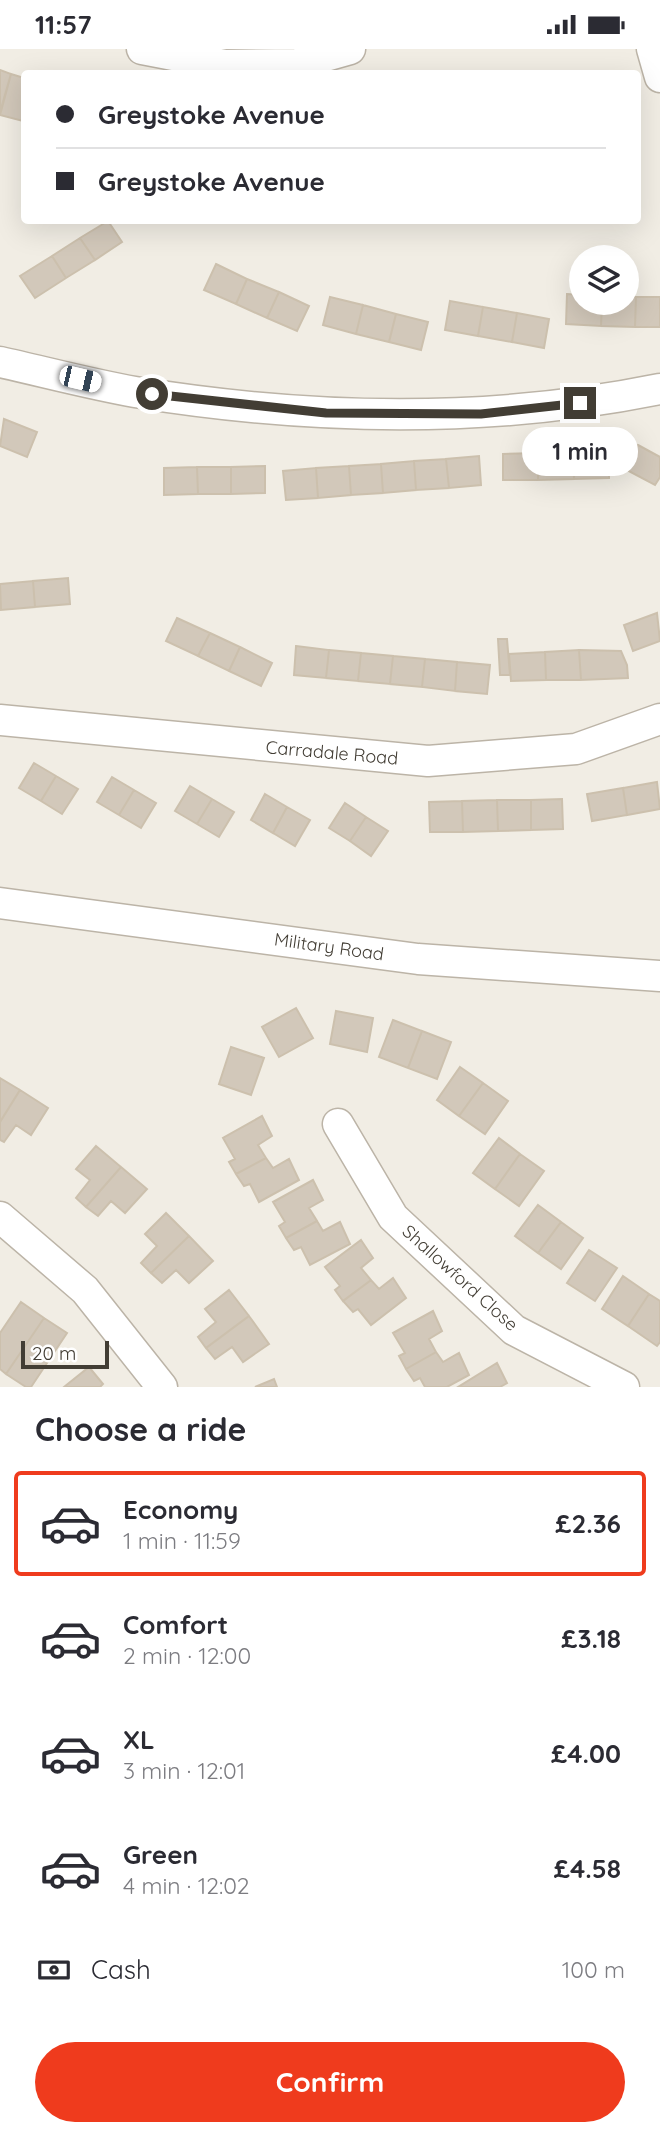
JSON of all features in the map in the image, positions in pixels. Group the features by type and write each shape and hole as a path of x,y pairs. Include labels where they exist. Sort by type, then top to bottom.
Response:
{"street":[{"path":"142,49 225,65 297,64 350,49"},
{"path":"652,49 660,77"},
{"path":"0,362 132,391 326,413 481,414 606,401 660,389"},
{"name":"Carradale Road","path":"0,720 428,761 576,749 660,719"},
{"name":"Military Road","path":"0,903 418,959 660,976"},
{"name":"Shallowford Close","path":"338,1124 393,1217 514,1330 624,1387"},
{"path":"2,1223 85,1290 162,1387"}],"building":[{"path":"0,70 11,74 0,112"},
{"path":"11,74 21,77 21,120 0,115"},
{"path":"103,224 110,224 122,242 95,260 80,238"},
{"path":"80,238 95,260 66,278 52,256"},
{"path":"52,256 66,278 35,298 20,276"},
{"path":"216,264 247,279 236,304 204,290"},
{"path":"247,279 279,292 267,318 236,304"},
{"path":"279,292 309,306 297,331 267,318"},
{"path":"567,294 569,315 601,315 601,326 566,324"},
{"path":"330,297 363,305 356,334 323,325"},
{"path":"639,297 660,297 660,327 635,327 635,315 639,315"},
{"path":"450,301 483,307 478,336 445,330"},
{"path":"363,305 396,314 389,342 356,334"},
{"path":"483,307 517,313 512,342 478,336"},
{"path":"517,313 549,319 544,348 512,342"},
{"path":"396,314 428,322 421,350 389,342"},
{"path":"601,315 635,315 635,327 601,326"},
{"path":"4,419 37,432 27,457 0,446"},
{"path":"638,445 660,457 660,477 655,485 625,469"},
{"path":"609,452 609,478 574,479 573,453"},
{"path":"538,453 538,480 503,480 503,454"},
{"path":"538,453 573,453 574,479 538,480"},
{"path":"479,456 481,485 449,488 446,459"},
{"path":"446,459 449,488 416,490 414,461"},
{"path":"414,461 416,490 383,493 381,464"},
{"path":"381,464 383,493 351,495 349,466"},
{"path":"265,466 265,493 231,494 231,467"},
{"path":"349,466 351,495 318,498 316,468"},
{"path":"197,467 198,494 164,495 164,468"},
{"path":"197,467 231,467 231,494 198,494"},
{"path":"316,468 318,498 286,500 283,471"},
{"path":"68,578 70,604 35,607 33,581"},
{"path":"33,581 35,607 1,610 0,584"},
{"path":"657,613 660,641 633,651 624,625"},
{"path":"177,618 210,633 198,656 166,641"},
{"path":"210,633 240,647 229,671 198,656"},
{"path":"498,639 507,639 510,675 500,675"},
{"path":"296,646 329,650 326,678 294,675"},
{"path":"240,647 272,663 261,686 229,671"},
{"path":"329,650 361,653 358,681 326,678"},
{"path":"579,650 621,651 627,665 628,678 581,680"},
{"path":"579,650 581,680 546,680 545,652"},
{"path":"545,652 546,680 511,681 509,654"},
{"path":"361,653 393,656 390,684 358,681"},
{"path":"393,656 425,659 422,687 390,684"},
{"path":"425,659 457,662 455,691 422,687"},
{"path":"457,662 490,665 487,694 455,691"},
{"path":"34,763 56,776 41,801 19,788"},
{"path":"56,776 78,789 62,814 41,801"},
{"path":"112,777 134,790 119,815 97,802"},
{"path":"657,782 660,809 627,815 623,788"},
{"path":"190,786 212,799 197,824 175,811"},
{"path":"623,788 627,815 592,821 587,794"},
{"path":"134,790 156,803 141,828 119,815"},
{"path":"265,794 287,807 273,833 251,820"},
{"path":"212,799 234,812 219,837 197,824"},
{"path":"562,799 563,829 531,830 531,800"},
{"path":"497,800 531,800 531,830 498,831"},
{"path":"497,800 498,831 463,832 462,801"},
{"path":"462,801 463,832 430,832 429,802"},
{"path":"345,803 366,817 350,841 329,828"},
{"path":"287,807 310,820 295,846 273,833"},
{"path":"366,817 388,831 371,856 350,841"},
{"path":"296,1008 313,1038 279,1057 262,1027"},
{"path":"336,1011 373,1018 367,1052 330,1044"},
{"path":"393,1020 422,1031 408,1068 379,1057"},
{"path":"422,1031 451,1042 437,1079 408,1068"},
{"path":"231,1047 264,1058 251,1095 219,1084"},
{"path":"460,1067 483,1083 459,1116 437,1100"},
{"path":"0,1078 20,1090 0,1122"},
{"path":"483,1083 508,1101 485,1134 459,1116"},
{"path":"20,1090 48,1108 31,1135 16,1125 4,1142 0,1140 0,1122"},
{"path":"262,1116 272,1136 258,1145 266,1158 236,1174 229,1162 235,1159 223,1138"},
{"path":"499,1138 520,1154 495,1189 473,1173"},
{"path":"96,1146 121,1167 86,1207 76,1198 90,1180 76,1169"},
{"path":"520,1154 544,1171 519,1206 495,1189"},
{"path":"266,1158 273,1168 289,1159 299,1180 259,1202 250,1184 244,1186 236,1174"},
{"path":"121,1167 147,1189 125,1213 111,1201 98,1216 86,1207"},
{"path":"313,1180 323,1200 309,1208 317,1221 286,1238 279,1226 285,1222 273,1202"},
{"path":"538,1205 561,1222 538,1253 515,1236"},
{"path":"166,1213 189,1236 151,1273 141,1263 157,1246 145,1234"},
{"path":"317,1221 323,1231 340,1222 350,1244 310,1265 301,1247 294,1250 286,1238"},
{"path":"561,1222 583,1238 561,1269 538,1253"},
{"path":"189,1236 213,1261 189,1283 176,1270 162,1283 151,1273"},
{"path":"361,1240 373,1258 361,1268 371,1280 343,1301 335,1290 340,1286 325,1267"},
{"path":"589,1250 617,1268 595,1301 567,1283"},
{"path":"623,1276 649,1294 628,1326 602,1309"},
{"path":"393,1278 406,1298 371,1325 358,1309 353,1312 343,1301 371,1280 379,1289"},
{"path":"229,1290 249,1316 206,1348 198,1337 216,1322 205,1309"},
{"path":"649,1294 660,1301 660,1342 657,1346 628,1326"},
{"path":"21,1302 44,1318 6,1374 0,1369 0,1333"},
{"path":"433,1311 442,1331 429,1339 436,1352 406,1369 399,1356 405,1353 393,1333"},
{"path":"249,1316 269,1344 243,1362 232,1347 215,1359 206,1348"},
{"path":"44,1318 67,1333 31,1387 26,1387 6,1374"},
{"path":"436,1352 443,1362 459,1353 469,1375 447,1387 425,1387 420,1378 414,1381 406,1369"},
{"path":"497,1363 507,1383 500,1387 458,1387"},
{"path":"89,1367 103,1384 100,1387 64,1387"},
{"path":"274,1379 277,1387 255,1387"}],"route":[{"path":"152,394 326,413 481,414 580,403"}]}
